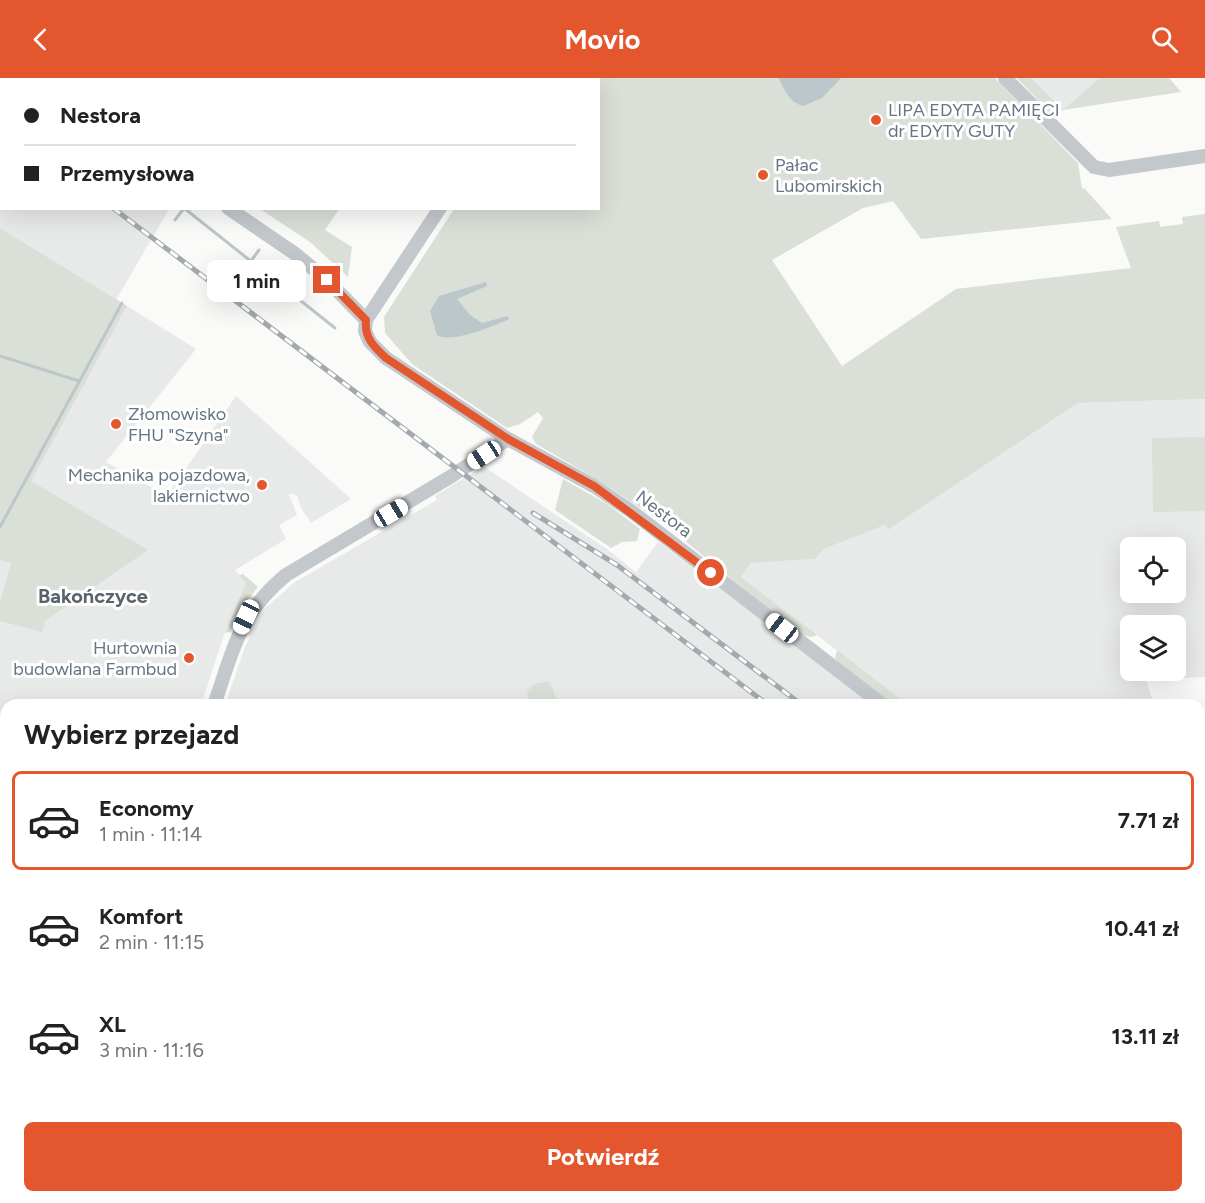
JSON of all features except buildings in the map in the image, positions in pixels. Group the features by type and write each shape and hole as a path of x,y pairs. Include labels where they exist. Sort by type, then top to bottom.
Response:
{"street":[{"path":"1005,78 1094,167 1109,170 1205,156"},
{"path":"231,210 294,253 327,280 366,320 439,210"},
{"name":"Nestora","path":"366,320 365,331 370,342 386,358 508,439 594,486 631,511 876,699"},
{"path":"216,699 246,617 269,590 286,575 450,477 508,439"}],"shaded area":[{"path":"600,78 995,78 1078,163 1082,189 1084,188 1112,219 921,239 893,201 863,208 772,260 842,366 956,289 1131,268 1116,227 1159,221 1160,227 1183,224 1182,217 1205,214 1205,399 1078,403 888,530 885,525 824,549 815,559 751,563 741,577 817,635 811,637 803,635 653,517 536,444 532,437 543,418 538,412 520,424 507,428 412,364 385,333 384,317 453,210 600,210"},
{"path":"779,78 841,78 822,98 803,106 791,99"},
{"path":"1017,78 1031,78 1063,110 1056,111 1052,115"},
{"path":"1031,78 1100,78 1063,111"},
{"path":"1100,78 1169,78 1181,92 1063,110"},
{"path":"0,210 168,210 116,300 0,228"},
{"path":"262,210 338,210 325,230 352,247 348,277 310,242"},
{"path":"0,228 127,306 31,481 148,550 45,621 42,632 0,621 0,602 11,563 0,560"},
{"path":"486,282 487,286 457,299 470,315 482,323 508,316 509,319 484,330 462,336 437,335 430,311 439,296"},
{"path":"127,306 196,349 106,462 167,496 236,396 351,499 311,523 301,508 297,495 289,494 297,515 279,525 286,539 235,570 246,583 225,632 203,699 0,699 0,536"},
{"path":"1205,399 1205,677 1186,678 1186,615 1120,615 1120,681 1146,681 1152,699 900,699 741,577 751,563 815,559 824,549 885,525 888,530 1078,403"},
{"path":"1205,437 1205,511 1153,512 1152,438"},
{"path":"483,466 607,549 636,572 658,542 867,699 557,699 554,691 528,697 528,699 227,699 245,647 264,609 295,582 437,500 435,496"},
{"path":"563,479 607,504 640,529 637,541 622,542 611,548 555,510"},
{"path":"243,574 258,587 242,607 230,632 225,633 246,583 239,575"},
{"path":"837,650 900,699 886,699 835,658"},
{"path":"549,681 557,699 529,699 527,691 535,684"}],"waterway":[{"path":"175,220 182,210"},
{"path":"187,210 335,328"},
{"path":"251,261 259,250"},
{"path":"0,527 122,303"},
{"path":"0,356 79,381"}],"railway":[{"path":"116,210 760,699"},
{"path":"533,513 617,565 794,699"}],"place":[{"name":"LIPA EDYTA PAMIĘCI dr EDYTY GUTY","path":"876,120"},
{"name":"Pałac Lubomirskich","path":"763,175"},
{"name":"Złomowisko FHU \"Szyna\"","path":"116,424"},
{"name":"Mechanika pojazdowa, lakiernictwo","path":"262,485"},
{"name":"Hurtownia budowlana Farmbud","path":"189,658"}],"district":[{"name":"Bakończyce","path":"93,596"}],"route":[{"path":"327,280 366,320 365,331 370,342 386,358 508,439 594,486 631,511 711,573"}]}
